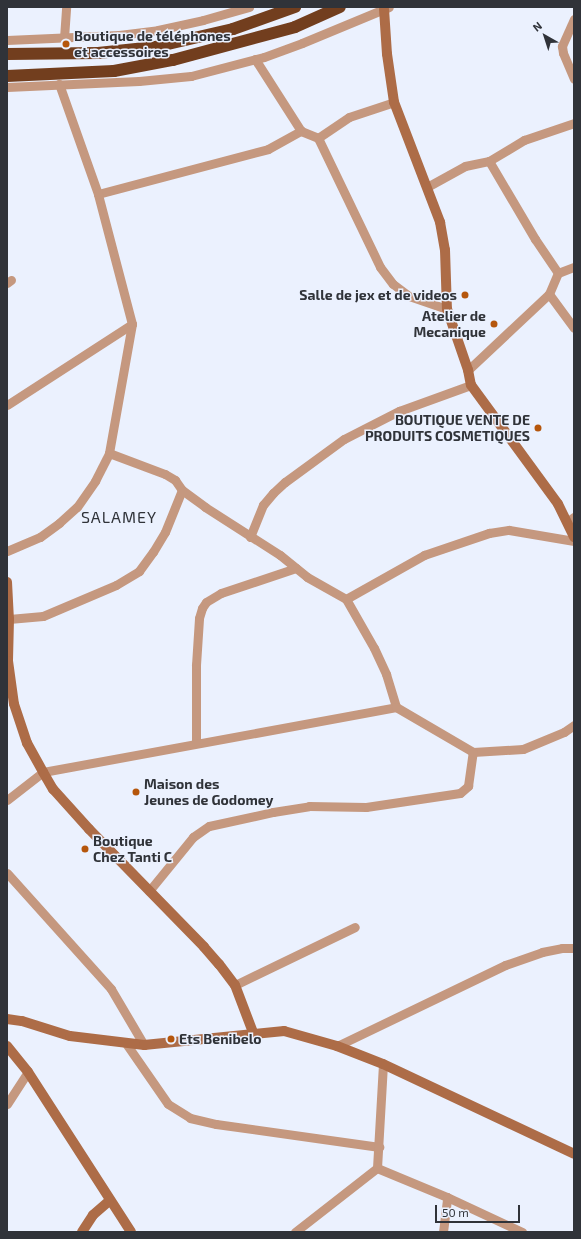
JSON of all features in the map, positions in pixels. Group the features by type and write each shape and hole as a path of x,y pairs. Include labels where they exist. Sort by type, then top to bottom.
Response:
{"highway":[{"path":"7,54 98,53 155,47 233,29 295,7"},
{"path":"7,76 114,71 173,60 295,26 340,7"}],"main road":[{"path":"386,8 387,54 394,102 440,222 445,250 447,309 468,370 471,385 558,504 571,519 574,537"},
{"path":"7,587 9,620 8,661 14,704 27,743 43,772 53,789 204,947 235,985 254,1034"},
{"path":"7,1019 22,1021 70,1036 144,1045 284,1031 337,1046 383,1064 574,1154"},
{"path":"7,1046 28,1072 109,1201 131,1232"},
{"path":"82,1232 93,1215 109,1201"}],"street":[{"path":"64,38 66,7"},
{"path":"7,40 119,35 158,30 203,20 249,7"},
{"path":"7,87 139,81 184,76 255,59 302,44 386,8"},
{"path":"574,19 562,46 563,53 574,79"},
{"path":"255,59 301,131 318,138 380,267 393,284 409,296 447,309"},
{"path":"7,551 40,537 77,507 95,480 109,453 132,324 98,194 59,84"},
{"path":"318,138 349,117 394,102"},
{"path":"427,187 464,166 489,161 524,140 574,123"},
{"path":"98,194 268,149 301,131"},
{"path":"489,161 535,239 558,274"},
{"path":"468,370 549,294 558,274 574,267"},
{"path":"549,294 574,328"},
{"path":"7,405 132,324"},
{"path":"250,537 263,505 273,493 285,482 344,439 399,411 471,385"},
{"path":"109,453 165,474 175,480 182,490 296,568 346,599 374,648 386,674 396,707"},
{"path":"9,620 43,616 116,585 139,571 165,532 182,490"},
{"path":"346,599 424,555 489,533 509,530 574,541"},
{"path":"196,742 196,665 202,608 206,602 221,594 296,568"},
{"path":"7,800 43,772 196,742 396,707 473,752 523,749 564,732 574,725"},
{"path":"149,891 193,837 209,826 309,806 366,807 460,793 468,786 473,752"},
{"path":"7,873 111,989 144,1045"},
{"path":"235,985 355,927"},
{"path":"337,1046 504,965 542,952 562,948 574,948"},
{"path":"125,1042 168,1104 190,1118 216,1124 378,1147"},
{"path":"295,1232 377,1168 383,1064"},
{"path":"7,1104 28,1072"},
{"path":"377,1168 447,1197 522,1232"},
{"path":"443,1232 447,1197"}],"place":[{"name":"Boutique de téléphones et accessoires","path":"66,44"},
{"name":"Salle de jex et de videos","path":"465,295"},
{"name":"Atelier de Mecanique","path":"494,324"},
{"name":"BOUTIQUE VENTE DE PRODUITS COSMETIQUES","path":"538,428"},
{"name":"Maison des Jeunes de Godomey","path":"136,792"},
{"name":"Boutique Chez Tanti C","path":"85,849"},
{"name":"Ets Benibelo","path":"171,1039"}],"district":[{"name":"SALAMEY","path":"119,517"}]}
